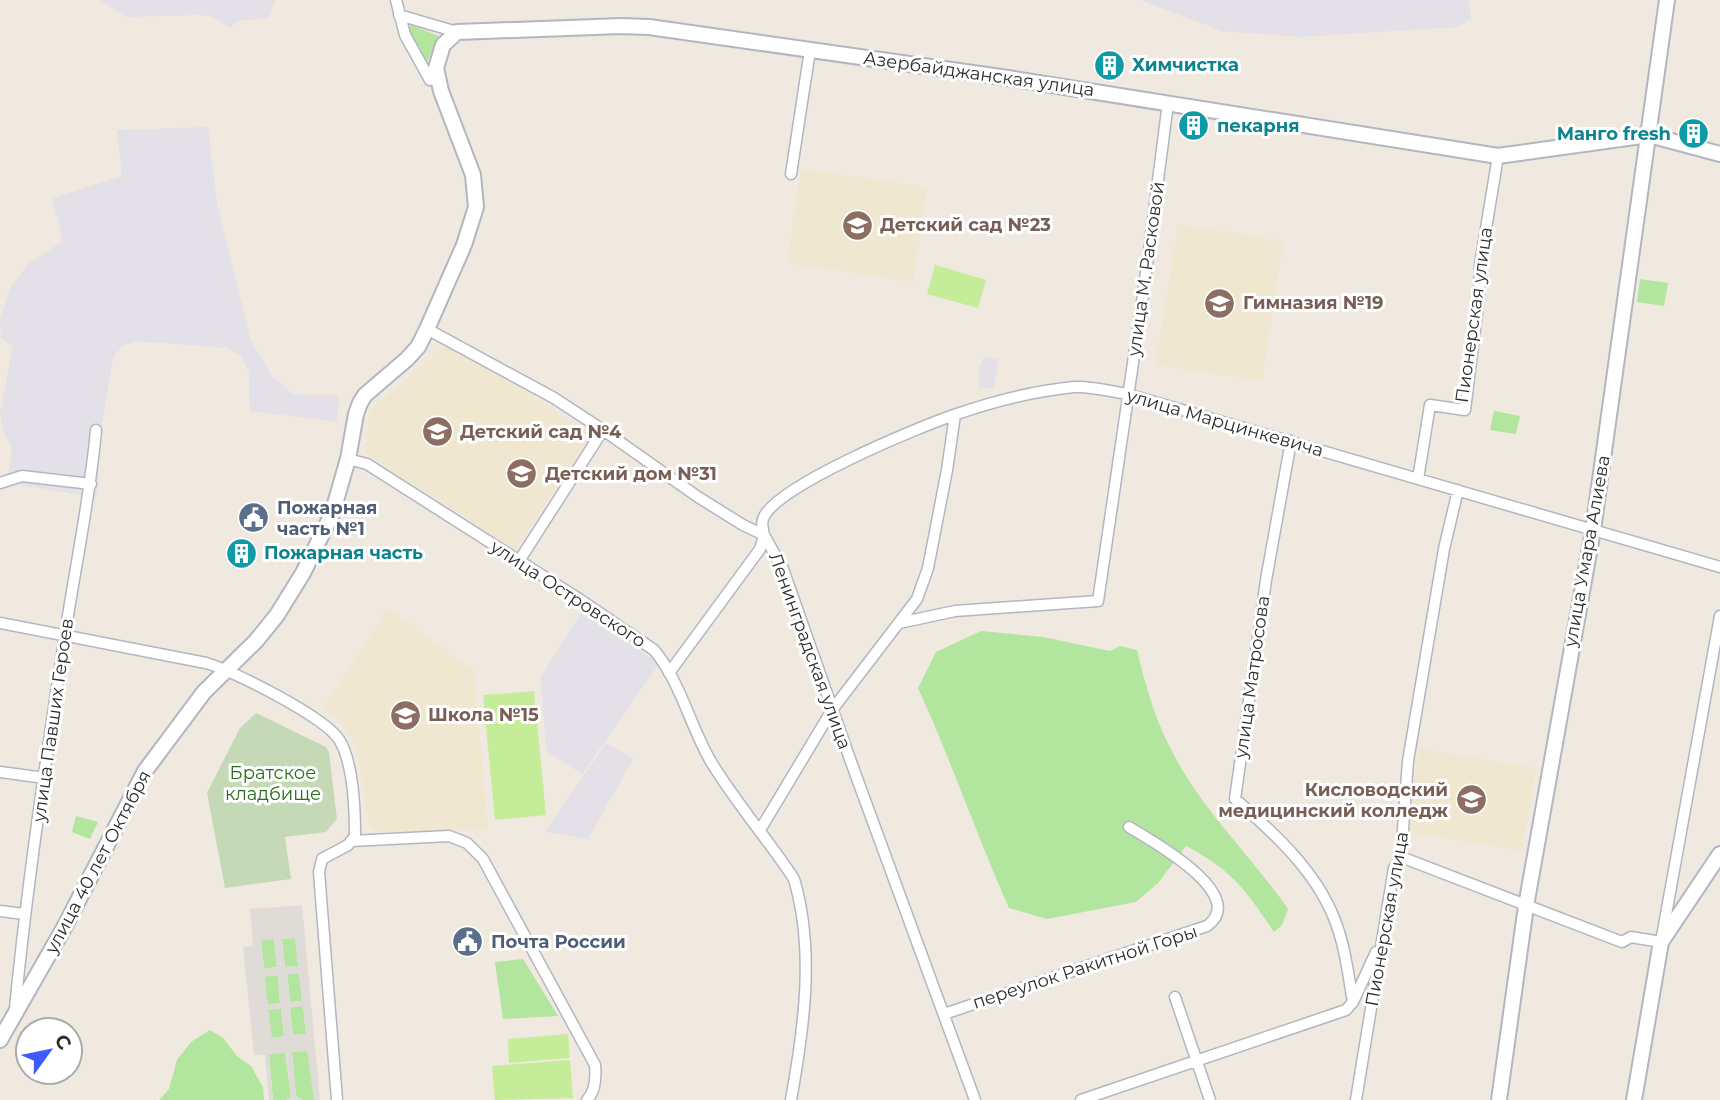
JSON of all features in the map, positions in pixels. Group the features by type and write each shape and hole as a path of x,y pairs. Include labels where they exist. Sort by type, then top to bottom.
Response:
{"main road":[{"name":"улица Умара Алиева","path":"1499,1100 1526,906 1592,530 1667,0"},
{"name":"Азербайджанская улица","path":"457,32 621,26 671,30 1168,103 1498,156 1649,135"},
{"name":"улица 40 лет Октября","path":"0,1040 65,926 140,780 204,692 256,641 277,615 303,573 328,525 348,459 356,414 365,394 407,359 418,347 427,329 464,245 476,200 469,163 438,78 438,56 443,45 457,32"},
{"path":"1649,135 1720,154"},
{"path":"1634,1100 1661,942 1720,854"}],"street":[{"path":"396,0 405,35 430,80 438,78"},
{"path":"399,15 457,32"},
{"path":"791,174 810,50"},
{"name":"улица М. Расковой","path":"899,622 955,611 1098,601 1168,103"},
{"name":"Пионерская улица","path":"1418,479 1430,405 1465,410 1479,297 1480,265 1498,156"},
{"name":"Ленинградская улица","path":"427,329 554,398 698,497 764,535 783,569 975,1100"},
{"name":"улица Марцинкевича","path":"669,673 760,549 764,535 763,519 783,497 807,481 955,415 1020,397 1078,387 1127,394 1720,567"},
{"path":"760,830 832,710 917,599 928,568 955,415"},
{"name":"улица Павших Героев","path":"15,1010 24,914 65,635 91,484 96,430"},
{"path":"519,561 603,430"},
{"name":"улица Матросова","path":"1291,441 1266,580 1235,799 1277,837 1317,887 1333,916 1344,947 1353,1002"},
{"name":"улица Островского","path":"348,459 367,464 654,650 669,673 711,761 794,879 804,923 806,964 791,1100"},
{"path":"0,483 22,476 91,484"},
{"name":"Пионерская улица","path":"1356,1100 1394,868 1401,857 1408,761 1444,549 1458,490"},
{"path":"1401,857 1622,942 1631,937 1661,942 1720,616"},
{"path":"0,623 226,669 313,718 338,737 344,748 348,767 355,836 348,845 322,859 319,872 337,1100"},
{"path":"0,772 45,778"},
{"name":"переулок Ракитной Горы","path":"944,1014 1207,926 1215,920 1219,912 1218,903 1206,885 1178,857 1129,827"},
{"path":"351,841 449,836 467,843 483,859 595,1065 592,1095 587,1100"},
{"path":"0,911 24,914"},
{"path":"1081,1100 1338,1015 1353,1002 1382,940"},
{"path":"1175,997 1210,1100"}],"shaded area":[{"path":"100,0 275,0 269,18 237,21 230,28 213,17 201,15 126,17"},
{"path":"1140,0 1469,0 1471,19 1458,27 1300,37 1222,31"},
{"path":"208,127 217,202 251,340 272,376 294,395 339,395 337,422 250,411 249,372 241,356 228,348 135,341 122,346 113,358 102,424 96,498 7,482 12,448 4,432 0,413 13,346 1,339 0,320 10,288 28,264 63,241 52,198 122,176 117,130"},
{"name":"Детский сад №23","path":"801,169 927,187 913,282 787,263"},
{"name":"Гимназия №19","path":"1178,224 1283,241 1262,381 1156,365"},
{"name":"Детский сад №4","path":"446,345 529,394 591,436 515,550 366,453 370,410"},
{"path":"984,356 999,359 994,388 979,389 979,369"},
{"name":"Школа №15","path":"388,608 474,671 488,829 376,832 368,825 357,748 340,721 324,708"},
{"path":"582,611 659,664 582,774 546,751 541,677"},
{"path":"606,743 633,759 588,839 545,832"},
{"name":"Кисловодский медицинский колледж","path":"1419,749 1536,768 1522,851 1406,832"},
{"path":"302,905 320,1100 314,1100 307,1051 292,1052 296,1096 303,1100 286,1100 291,1097 285,1053 269,1054 273,1100 269,1100 265,1055 254,1055 243,947 253,946 250,909","holes":["295,938 298,966 285,967 282,939","274,939 277,967 264,969 261,941","299,973 302,1001 290,1002 287,975","278,975 280,1003 268,1005 265,977","303,1006 306,1034 293,1035 290,1008","281,1008 284,1036 272,1038 268,1010"]}],"green space":[{"path":"411,25 439,36 427,62 408,30"},
{"path":"935,265 986,280 978,308 927,294"},
{"path":"1640,279 1668,283 1664,306 1637,302"},
{"path":"1494,411 1520,416 1516,434 1490,430"},
{"path":"981,631 1043,637 1110,651 1120,646 1137,650 1152,705 1175,757 1214,816 1288,909 1282,925 1274,932 1237,882 1186,846 1158,883 1136,902 1047,919 1009,908 918,688 936,652"},
{"path":"534,691 546,815 495,820 483,695"},
{"name":"Братское кладбище","path":"256,713 326,747 329,752 337,819 326,832 285,837 291,879 225,888 207,793 240,728"},
{"path":"76,816 98,822 90,839 72,832"},
{"path":"295,938 298,966 285,967 282,939"},
{"path":"274,939 277,967 264,969 261,940"},
{"path":"523,959 558,1016 503,1019 495,962"},
{"path":"299,973 302,1001 290,1002 287,974"},
{"path":"278,975 280,1003 267,1005 264,976"},
{"path":"303,1006 306,1034 293,1035 290,1007"},
{"path":"281,1008 284,1037 271,1038 268,1010"},
{"path":"210,1030 223,1038 237,1056 251,1066 263,1087 264,1100 159,1100 169,1089 177,1060 191,1042"},
{"path":"568,1034 570,1058 509,1063 508,1039"},
{"path":"308,1051 314,1100 303,1100 296,1096 292,1052"},
{"path":"285,1052 291,1097 286,1100 273,1100 269,1054"},
{"path":"570,1060 573,1098 495,1100 492,1066"}],"place":[{"name":"Химчистка","path":"1109,65"},
{"name":"пекарня","path":"1194,126"},
{"name":"Манго fresh","path":"1694,134"},
{"name":"Детский сад №23","path":"857,225"},
{"name":"Гимназия №19","path":"1220,303"},
{"name":"Детский сад №4","path":"437,432"},
{"name":"Детский дом №31","path":"522,474"},
{"name":"Пожарная часть №1","path":"254,518"},
{"name":"Пожарная часть","path":"241,553"},
{"name":"Школа №15","path":"405,715"},
{"name":"Кисловодский медицинский колледж","path":"1471,800"},
{"name":"Почта России","path":"468,942"}]}
